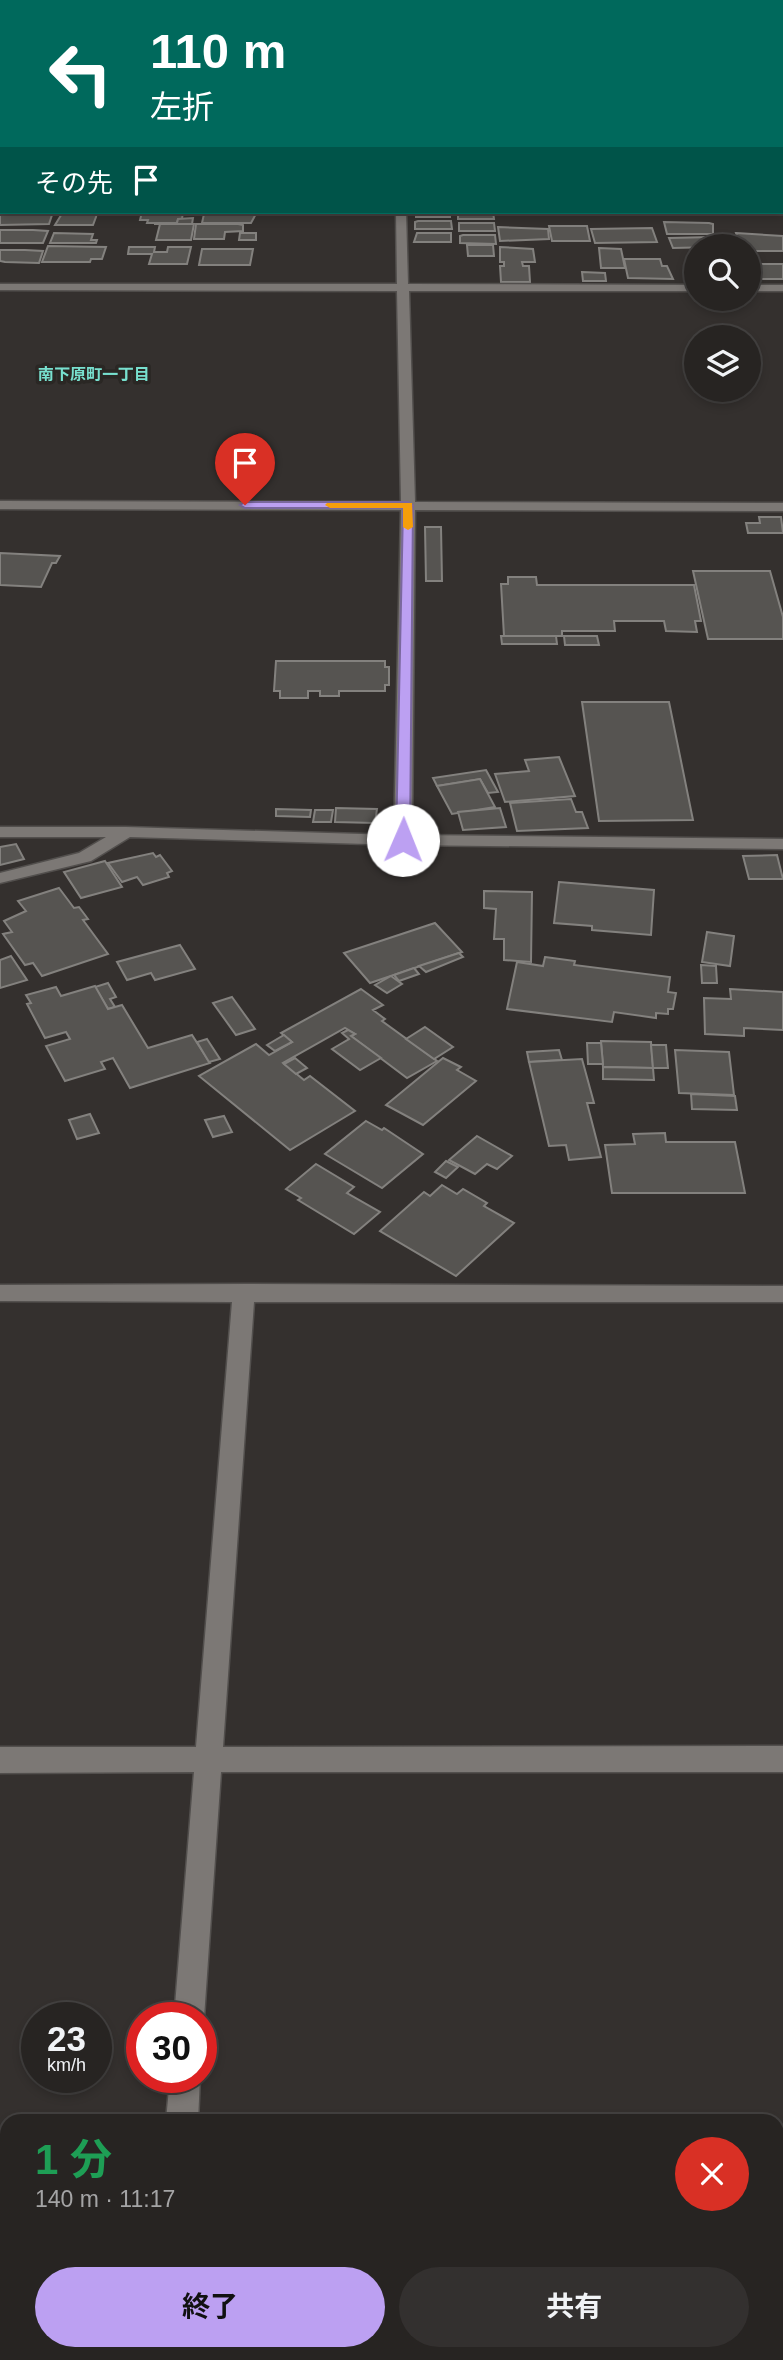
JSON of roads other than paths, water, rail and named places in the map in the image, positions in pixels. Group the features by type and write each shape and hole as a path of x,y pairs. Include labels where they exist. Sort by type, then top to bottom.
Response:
{"street":[{"path":"401,214 408,505 403,840"},
{"path":"0,287 684,288"},
{"path":"761,288 783,288"},
{"path":"0,505 783,507"},
{"path":"0,832 783,844"},
{"path":"0,878 85,857 127,832"},
{"path":"190,2002 244,1292"},
{"path":"0,1293 783,1294"},
{"path":"0,1760 783,1759"},
{"path":"182,2114 184,2093"}],"district":[{"name":"南下原町一丁目","path":"94,374"}]}
